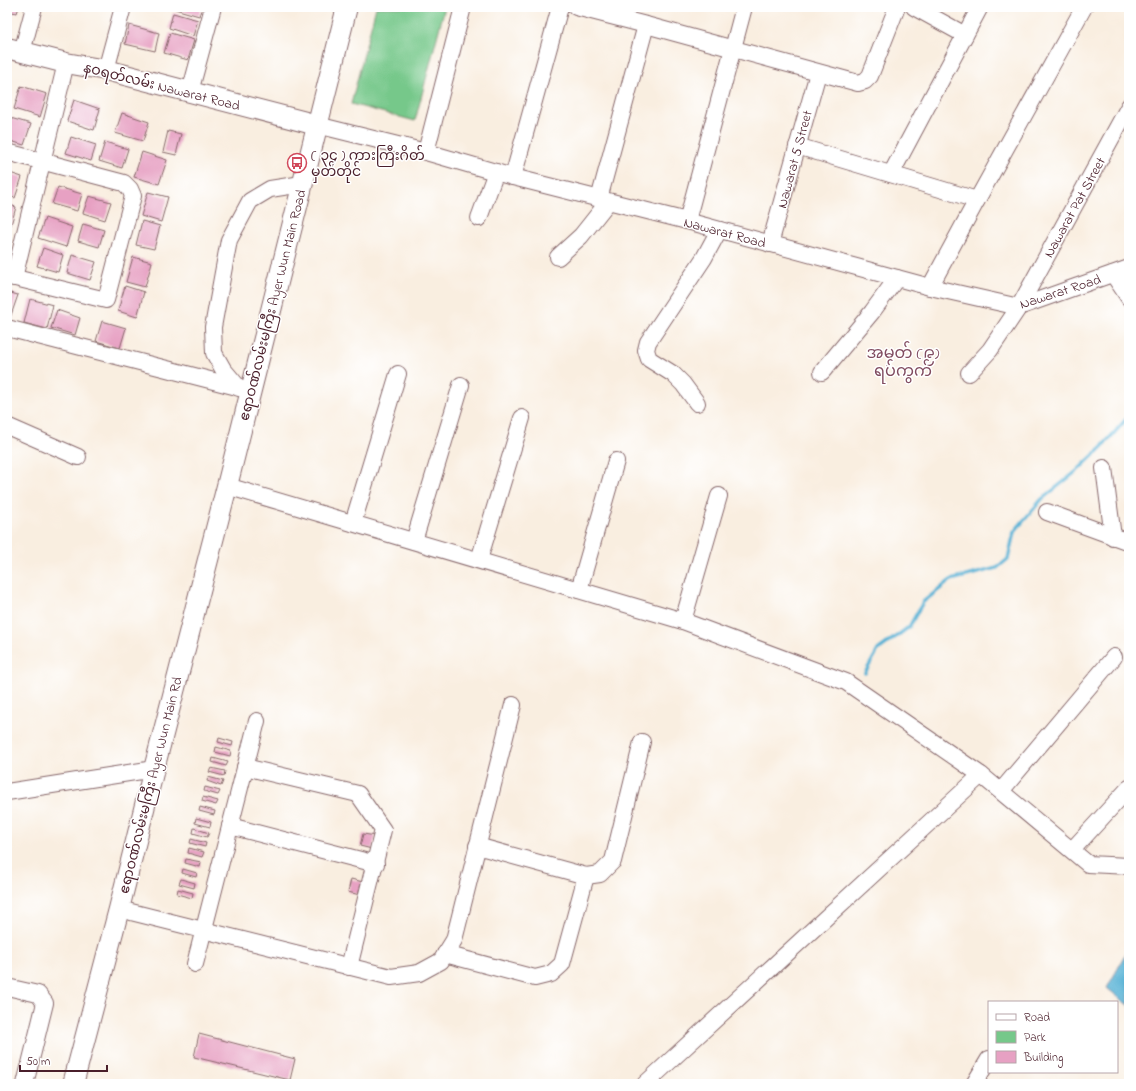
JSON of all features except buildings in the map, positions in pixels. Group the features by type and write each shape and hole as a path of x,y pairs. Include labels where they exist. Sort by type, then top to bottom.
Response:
{"main road":[{"name":"ဧရာဝဏ်လမ်းမကြီး Ayer Wun Main Road","path":"227,486 245,389 302,184 347,7"},
{"name":"နဝရတ်လမ်း Nawarat Road","path":"14,50 66,63 106,70 317,125"},
{"name":"ဧရာဝဏ်လမ်းမကြီး Ayer Wun Main Rd","path":"73,1084 227,486"}],"street":[{"path":"14,50 34,7"},
{"path":"106,70 123,7"},
{"path":"190,92 213,7"},
{"path":"426,152 462,7"},
{"path":"513,177 560,7"},
{"path":"576,7 733,48 858,83 865,81 870,76 897,7"},
{"path":"688,221 744,7"},
{"path":"914,7 965,35"},
{"path":"891,174 980,7"},
{"path":"930,287 976,200 1084,7"},
{"path":"558,257 581,236 604,200 646,25"},
{"path":"7,152 42,161 124,183 130,189 133,196 106,300 10,277 42,161 66,63"},
{"name":"Nawarat 5 Street","path":"770,244 818,73"},
{"name":"Nawarat Pat Street","path":"969,373 990,350 1019,307 1129,106"},
{"name":"Nawarat Road","path":"317,125 426,152 513,177 688,221 930,287 1019,307 1129,268"},
{"path":"797,146 976,200"},
{"path":"479,218 496,172"},
{"path":"245,389 223,369 214,353 213,327 229,240 250,201 270,189 302,184"},
{"path":"697,403 683,384 673,374 649,359 646,350 648,342 704,258 719,230"},
{"path":"1113,274 1129,298"},
{"path":"822,372 872,312 897,278"},
{"path":"7,328 245,389"},
{"path":"353,523 398,374"},
{"path":"414,541 461,384"},
{"path":"479,560 522,418"},
{"path":"7,426 78,457"},
{"path":"579,590 616,461"},
{"path":"1104,468 1113,537"},
{"path":"227,486 683,620 846,682 981,775 1088,864 1129,866"},
{"path":"683,620 719,496"},
{"path":"1047,512 1129,542"},
{"path":"1001,791 1114,657"},
{"path":"119,909 391,977 420,973 441,961 454,940 513,705"},
{"path":"195,964 257,721"},
{"path":"477,846 586,876 600,874 613,861 642,742"},
{"path":"245,767 358,794 383,830 376,864 349,967"},
{"path":"7,792 154,769"},
{"path":"645,1084 981,775"},
{"path":"1072,850 1129,788"},
{"path":"230,826 376,864"},
{"path":"445,954 535,978 551,974 562,964 586,876"},
{"path":"7,987 38,994 45,1003 25,1084"},
{"path":"974,1084 988,1061"}],"green space":[{"path":"376,7 445,7 415,121 351,104"}],"water":[{"path":"1129,948 1129,1006 1107,988"}],"waterway":[{"path":"865,673 878,650 909,627 923,602 951,580 997,568 1008,559 1014,532 1042,499 1077,471 1101,448 1129,416"}],"place":[{"name":"( ၃၄ ) ကားကြီးဂိတ် မှတ်တိုင်","path":"297,163"}],"district":[{"name":"အမှတ် (၉) ရပ်ကွက်","path":"903,361"}]}
